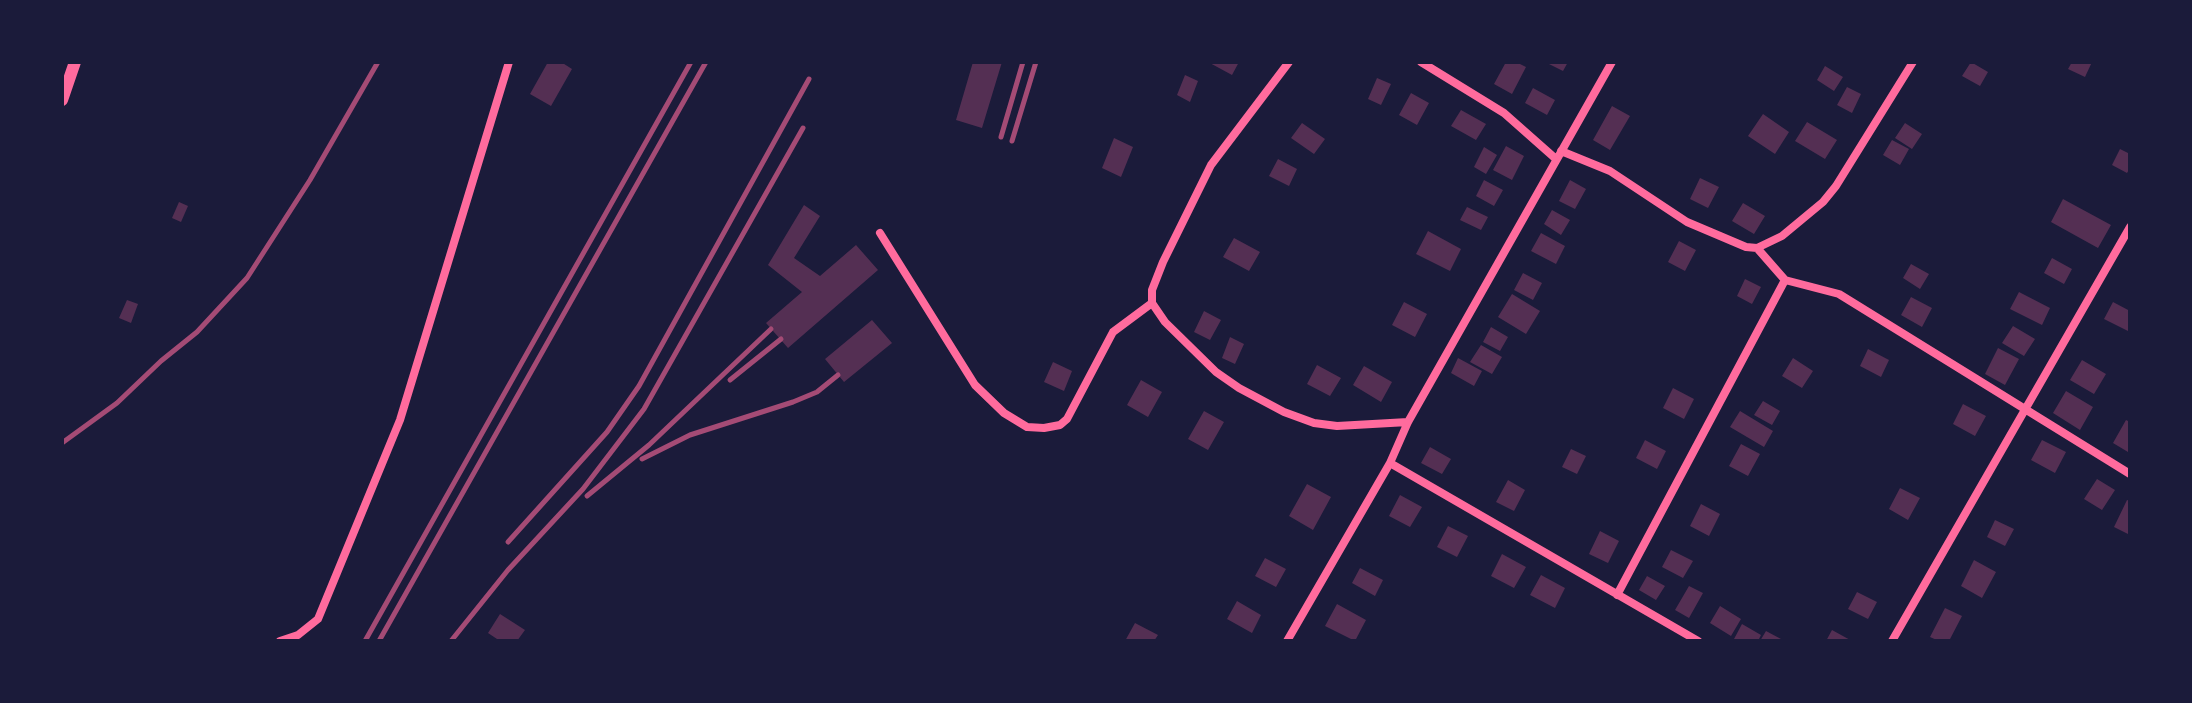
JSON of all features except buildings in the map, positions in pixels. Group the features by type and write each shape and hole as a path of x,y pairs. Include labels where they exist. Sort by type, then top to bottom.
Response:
{"main road":[{"path":"62,100 75,62"}],"street":[{"path":"280,641 298,635 318,619 400,420 509,62"},
{"path":"1289,62 1211,165 1163,262 1152,290 1152,303 1165,322 1216,372 1284,412 1314,423 1337,426 1408,422"},
{"path":"1421,62 1504,113 1559,155 1610,171 1687,222 1746,247 1757,248 1782,236 1823,202 1913,62"},
{"path":"1287,641 1390,463 1408,422 1612,62"},
{"path":"1892,641 2130,227"},
{"path":"880,233 975,385 1004,413 1027,427 1060,425 1067,419 1113,332 1152,303"},
{"path":"1757,248 1785,280 1839,294 2130,474"},
{"path":"1617,595 1785,280"},
{"path":"1390,463 1698,641"}],"railway":[{"path":"62,443 117,403 197,332 247,278 310,180 378,62"},
{"path":"365,641 691,62"},
{"path":"379,641 706,62"},
{"path":"1001,137 1023,62"},
{"path":"1012,141 1036,62"},
{"path":"508,542 607,432 639,386 809,79"},
{"path":"451,641 508,570 583,489 644,409 803,128"},
{"path":"587,496 649,445 771,329"},
{"path":"730,380 781,339"},
{"path":"642,459 690,435 817,392 838,375"}]}
